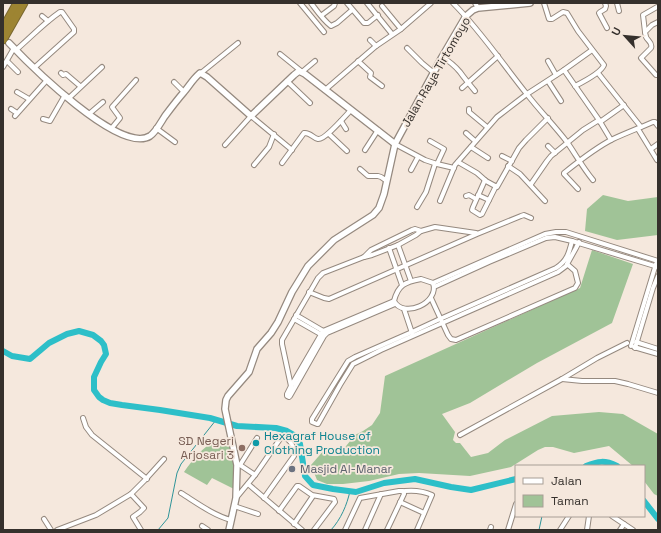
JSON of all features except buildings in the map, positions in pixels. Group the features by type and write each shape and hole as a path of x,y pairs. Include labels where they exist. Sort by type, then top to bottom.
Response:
{"highway":[{"path":"3,28 17,3"},
{"path":"6,42 24,3"}],"street":[{"path":"300,3 324,32"},
{"path":"311,3 322,17 332,26 352,10"},
{"path":"317,23 334,6 335,3"},
{"path":"347,3 364,23 368,23 378,15"},
{"path":"367,3 392,34"},
{"path":"325,90 376,46 401,29 432,3"},
{"path":"453,3 467,14 527,94 567,143 593,180"},
{"name":"Jalan Raya Tirtomoyo","path":"239,465 226,415 225,404 228,396 249,372 257,348 271,333 278,322 292,292 308,266 337,238 373,215 378,210 381,205 395,144 467,14 474,10 477,6 530,3"},
{"path":"544,3 549,18 552,19 563,12 567,13 578,31 604,65 598,73 575,86"},
{"path":"606,3 605,9 599,13 607,28"},
{"path":"617,3 619,11"},
{"path":"382,6 401,29"},
{"path":"656,6 643,15 646,37 652,44 652,48 641,58 656,75 658,75"},
{"path":"3,67 15,49 44,24 61,12 74,29 74,32 34,68"},
{"path":"42,16 48,21"},
{"path":"645,32 652,25 658,22"},
{"path":"370,40 376,46"},
{"path":"6,42 47,80 98,122 127,135 142,138 150,136 195,78 238,43"},
{"path":"407,48 434,73"},
{"path":"440,201 458,162 497,116 592,50"},
{"path":"280,54 395,144 418,157 436,164 454,168"},
{"path":"462,88 498,56"},
{"path":"442,57 460,72 475,91"},
{"path":"6,61 18,72"},
{"path":"225,145 251,116 287,81 296,73 302,72 315,61"},
{"path":"358,61 371,73 370,77 382,86"},
{"path":"548,61 556,75"},
{"path":"43,119 50,121 67,97 102,67"},
{"path":"564,70 611,140"},
{"path":"61,73 63,75 66,74 80,86"},
{"path":"201,73 292,150"},
{"path":"598,73 624,105 657,160"},
{"path":"11,109 16,115 47,80"},
{"path":"111,129 120,118 112,107 136,80"},
{"path":"287,81 310,103"},
{"path":"548,81 561,101"},
{"path":"174,82 184,92"},
{"path":"17,92 30,100"},
{"path":"89,114 102,102"},
{"path":"531,184 547,161 555,153 583,130 624,105"},
{"path":"469,109 468,112 487,127"},
{"path":"282,163 305,132 320,139 329,134 351,110"},
{"path":"485,180 472,210 480,215 482,214 496,186 498,186 515,154 524,142 548,118"},
{"path":"341,121 346,129"},
{"path":"578,189 564,173 579,161 611,140 652,122 655,122 658,126"},
{"path":"156,128 175,142"},
{"path":"365,150 378,130"},
{"path":"254,165 269,147 274,134"},
{"path":"329,134 347,151"},
{"path":"466,134 475,141"},
{"path":"418,207 444,149 430,141"},
{"path":"651,149 658,144"},
{"path":"548,146 555,153"},
{"path":"471,147 488,158"},
{"path":"502,156 512,161"},
{"path":"411,170 418,157"},
{"path":"458,162 496,186"},
{"path":"508,166 531,184 545,201"},
{"path":"360,170 368,176 378,176 387,181"},
{"path":"466,196 469,195 489,200"},
{"path":"309,292 324,298 329,298 521,216 524,215 531,218"},
{"path":"291,386 282,341 319,276 389,248 421,231 435,226 477,234"},
{"path":"364,257 371,250 412,230 415,229 421,231"},
{"path":"433,285 545,236 556,232 566,232 657,261 657,266 635,342"},
{"path":"545,236 579,242 657,266"},
{"path":"557,270 564,264 572,241"},
{"path":"502,294 442,323 413,334 367,351 348,361 312,419 312,422 318,424 353,364 413,334 440,319 566,266 579,242"},
{"path":"398,244 411,281"},
{"path":"389,248 402,285"},
{"path":"620,255 621,250"},
{"path":"433,285 431,298 450,338 452,340 456,340 575,288 578,283 575,271 568,264"},
{"path":"633,347 658,276"},
{"path":"308,359 290,396 287,397 287,394 298,374 324,334 394,303 398,290 402,285 421,279 433,285"},
{"path":"394,303 404,309 410,309 427,302 431,298"},
{"path":"404,309 413,334"},
{"path":"295,317 324,334"},
{"path":"460,435 627,343 635,342 658,349"},
{"path":"627,343 633,347 658,354"},
{"path":"348,361 353,364"},
{"path":"289,376 298,374"},
{"path":"562,379 582,381 615,381 658,393"},
{"path":"83,418 86,427 92,435 147,479"},
{"path":"236,498 248,484 281,437 284,437 290,441 294,451 294,456 264,498"},
{"path":"229,530 236,498 239,465 257,438"},
{"path":"57,530 63,529 96,515 131,494 147,479 164,459"},
{"path":"239,465 254,475"},
{"path":"248,484 297,528 313,496"},
{"path":"279,511 296,487 299,486 313,496 333,498 335,500 314,530"},
{"path":"345,530 360,498 399,491 404,493 405,491 422,491 432,495 417,530"},
{"path":"181,493 209,511 231,520"},
{"path":"388,530 404,493"},
{"path":"131,494 144,508 133,517 141,530"},
{"path":"364,530 380,494"},
{"path":"400,502 424,513"},
{"path":"234,506 258,514"},
{"path":"508,530 515,507"},
{"path":"560,530 568,517"},
{"path":"587,530 589,517"},
{"path":"614,517 633,530"},
{"path":"44,519 51,530"},
{"path":"620,530 624,524"},
{"path":"202,526 208,530"}],"green space":[{"path":"603,195 628,201 658,197 658,235 617,240 585,231 587,209"},
{"path":"592,250 633,264 612,323 537,363 470,403 442,414 455,432 453,440 456,443 460,443 471,457 488,453 505,440 552,416 599,412 623,414 658,434 658,496 654,494 645,482 645,465 632,465 609,446 574,453 553,447 545,447 511,467 470,476 419,473 399,474 369,481 343,484 327,484 317,480 311,465 325,449 332,456 338,456 355,435 372,425 380,413 385,376 580,288"},
{"path":"217,439 231,446 235,462 234,489 212,478 207,485 184,472 198,454"}],"waterway":[{"path":"3,351 12,356 30,359 49,343 67,334 79,331 93,335 104,345 106,354 94,377 94,390 103,400 110,403 210,418 237,426 276,428 287,431 294,435 300,444 305,476 313,485 356,492 384,483 415,479 471,490 515,479"},
{"path":"158,530 168,518 177,473 181,464 216,420"},
{"path":"589,465 602,462 614,465"},
{"path":"331,530 343,512 350,491"},
{"path":"645,502 658,519"},
{"path":"539,530 542,517"}],"place":[{"name":"Hexagraf House of Clothing Production","path":"256,443"},
{"name":"SD Negeri Arjosari 3","path":"242,448"},
{"name":"Masjid Al-Manar","path":"292,469"}]}
